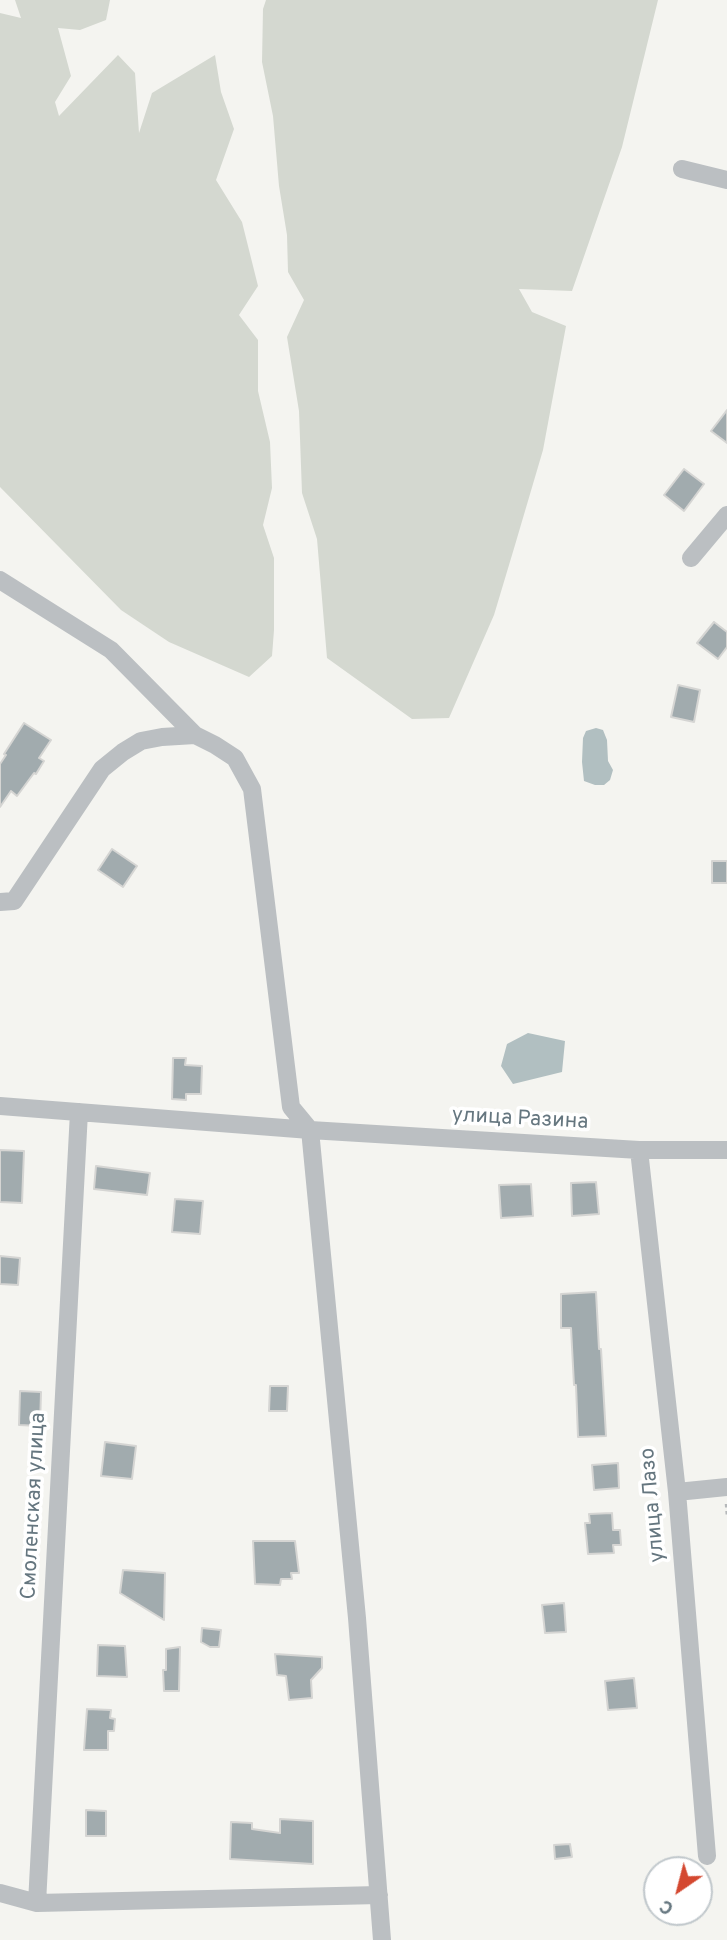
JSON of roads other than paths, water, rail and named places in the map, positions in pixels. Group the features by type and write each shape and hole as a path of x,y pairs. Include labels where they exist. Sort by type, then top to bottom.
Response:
{"street":[{"path":"682,169 727,180"},
{"path":"691,558 727,515"},
{"path":"0,580 111,650 195,735 235,758 252,789 291,1107 310,1130 355,1604 382,1940"},
{"path":"0,902 14,901 102,769 141,741 195,735"},
{"name":"улица Разина","path":"0,1106 310,1130 639,1150 727,1150"},
{"name":"Смоленская улица","path":"37,1903 79,1112"},
{"name":"улица Лазо","path":"639,1150 677,1492 707,1856"},
{"path":"677,1492 727,1487"},
{"path":"0,1893 37,1903 379,1895"}]}
